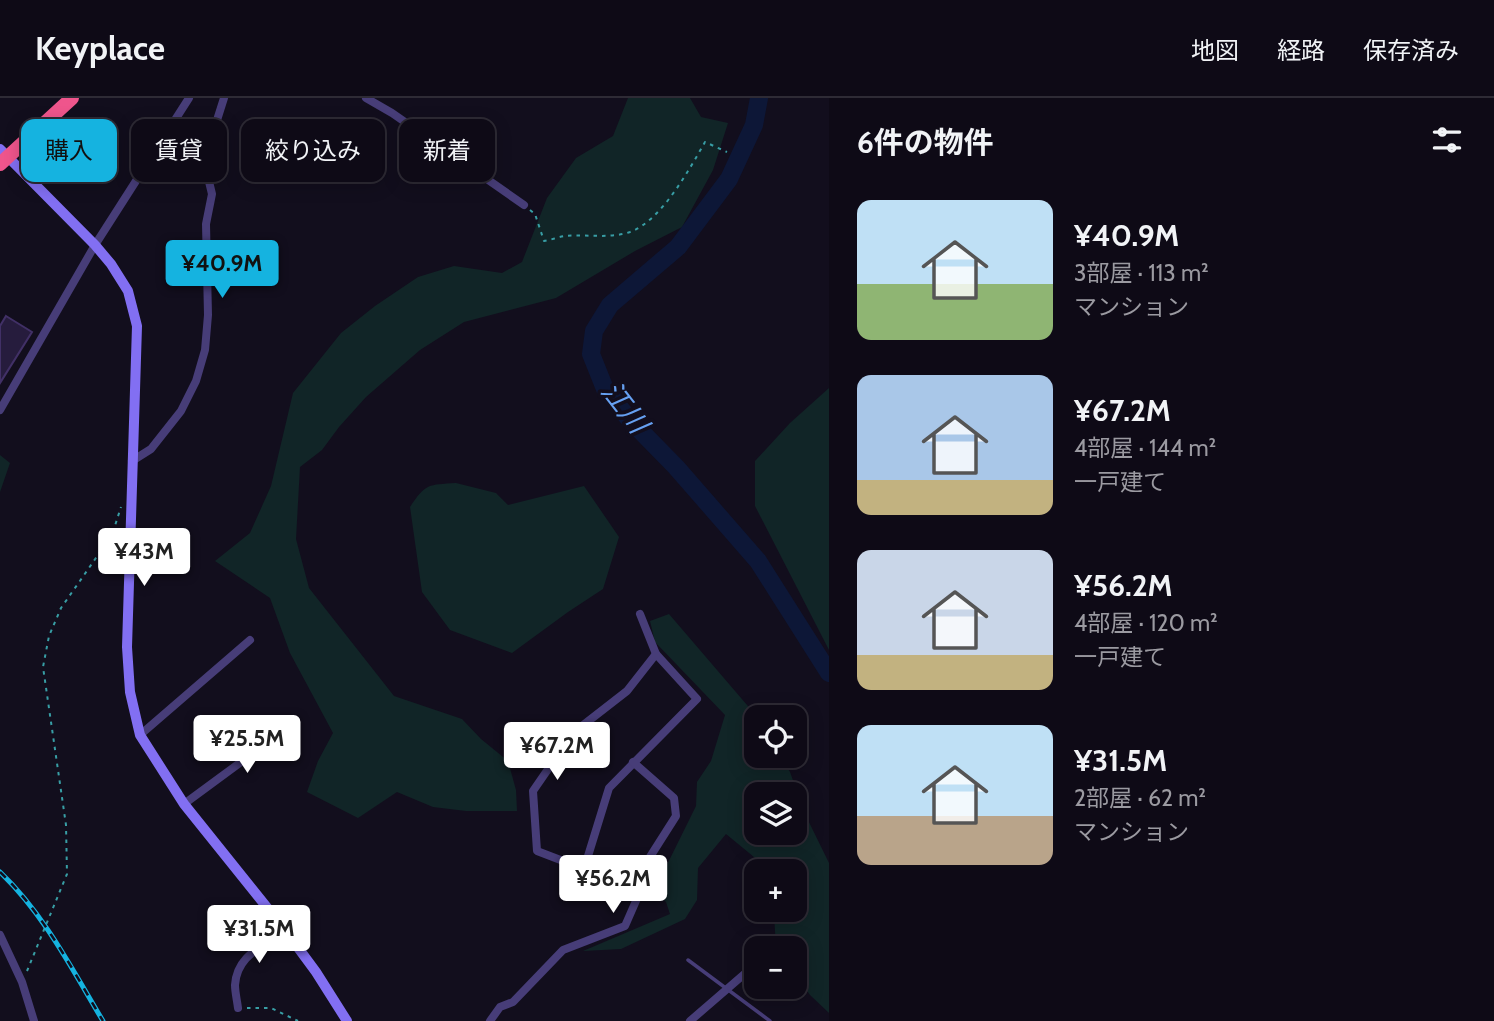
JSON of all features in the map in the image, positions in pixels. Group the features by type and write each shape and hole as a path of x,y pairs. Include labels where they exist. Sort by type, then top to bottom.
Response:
{"highway":[{"path":"2,156 72,98"}],"street":[{"path":"0,410 95,245 189,98"},
{"path":"132,461 152,449 181,411 196,381 205,350 208,315 206,223 212,194 204,161 224,98"},
{"path":"366,98 392,113 524,205"},
{"path":"2,156 95,245 128,291 136,326 127,647 130,692 140,735 184,804 285,930 347,1021"},
{"path":"584,869 609,788 697,699 656,654 640,614"},
{"path":"140,735 250,640"},
{"path":"639,894 537,851 533,791 573,733 627,691 656,654"},
{"path":"184,804 294,723"},
{"path":"489,1021 500,1007 513,1002 563,950 625,926 639,894 648,860 676,816 674,798 633,762"},
{"path":"238,1007 235,986 239,969 248,954 285,930"},
{"path":"0,935 22,982 34,1021"},
{"path":"690,1021 744,974"}],"lane":[{"path":"688,960 771,1021"}],"path":[{"path":"524,205 535,214 544,241 566,236 630,232 654,217 705,142 727,152"},
{"path":"22,982 67,874 66,825 43,667 49,636 61,608 112,535 120,508 131,495"},
{"path":"238,1007 271,1008 298,1021"}],"green space":[{"path":"628,98 690,98 701,117 728,123 713,170 682,227 635,251 556,298 464,322 420,350 366,397 322,450 300,467 296,539 309,588 394,696 462,719 508,761 516,790 517,811 466,811 433,807 397,792 358,818 307,792 318,761 333,733 290,653 270,598 215,561 250,533 271,486 293,393 341,333 418,277 454,266 502,273 522,262 547,198 576,158 613,136"},
{"path":"829,388 829,650 755,506 755,461 790,423"},
{"path":"0,455 10,463 0,492"},
{"path":"456,483 496,493 508,505 584,486 619,537 603,589 512,653 450,630 422,592 410,507 424,489 439,484"},
{"path":"669,614 747,705 744,705 744,768 788,768 790,772 794,782 744,782 744,845 807,845 807,818 829,863 829,1013 807,991 807,936 775,936 774,922 807,922 807,859 756,859 726,834 698,868 697,900 685,919 621,949 583,951 670,914 666,902 654,891 696,806 697,782 711,761 725,715 655,642 650,621"}],"building":[{"path":"6,316 32,332 0,383 0,326"}],"waterway":[{"name":"江川","path":"759,98 754,125 729,179 678,247 610,305 594,331 591,354 605,389 629,419 676,467 758,561 829,673"}],"railway":[{"path":"0,872 44,924 103,1021"}]}
